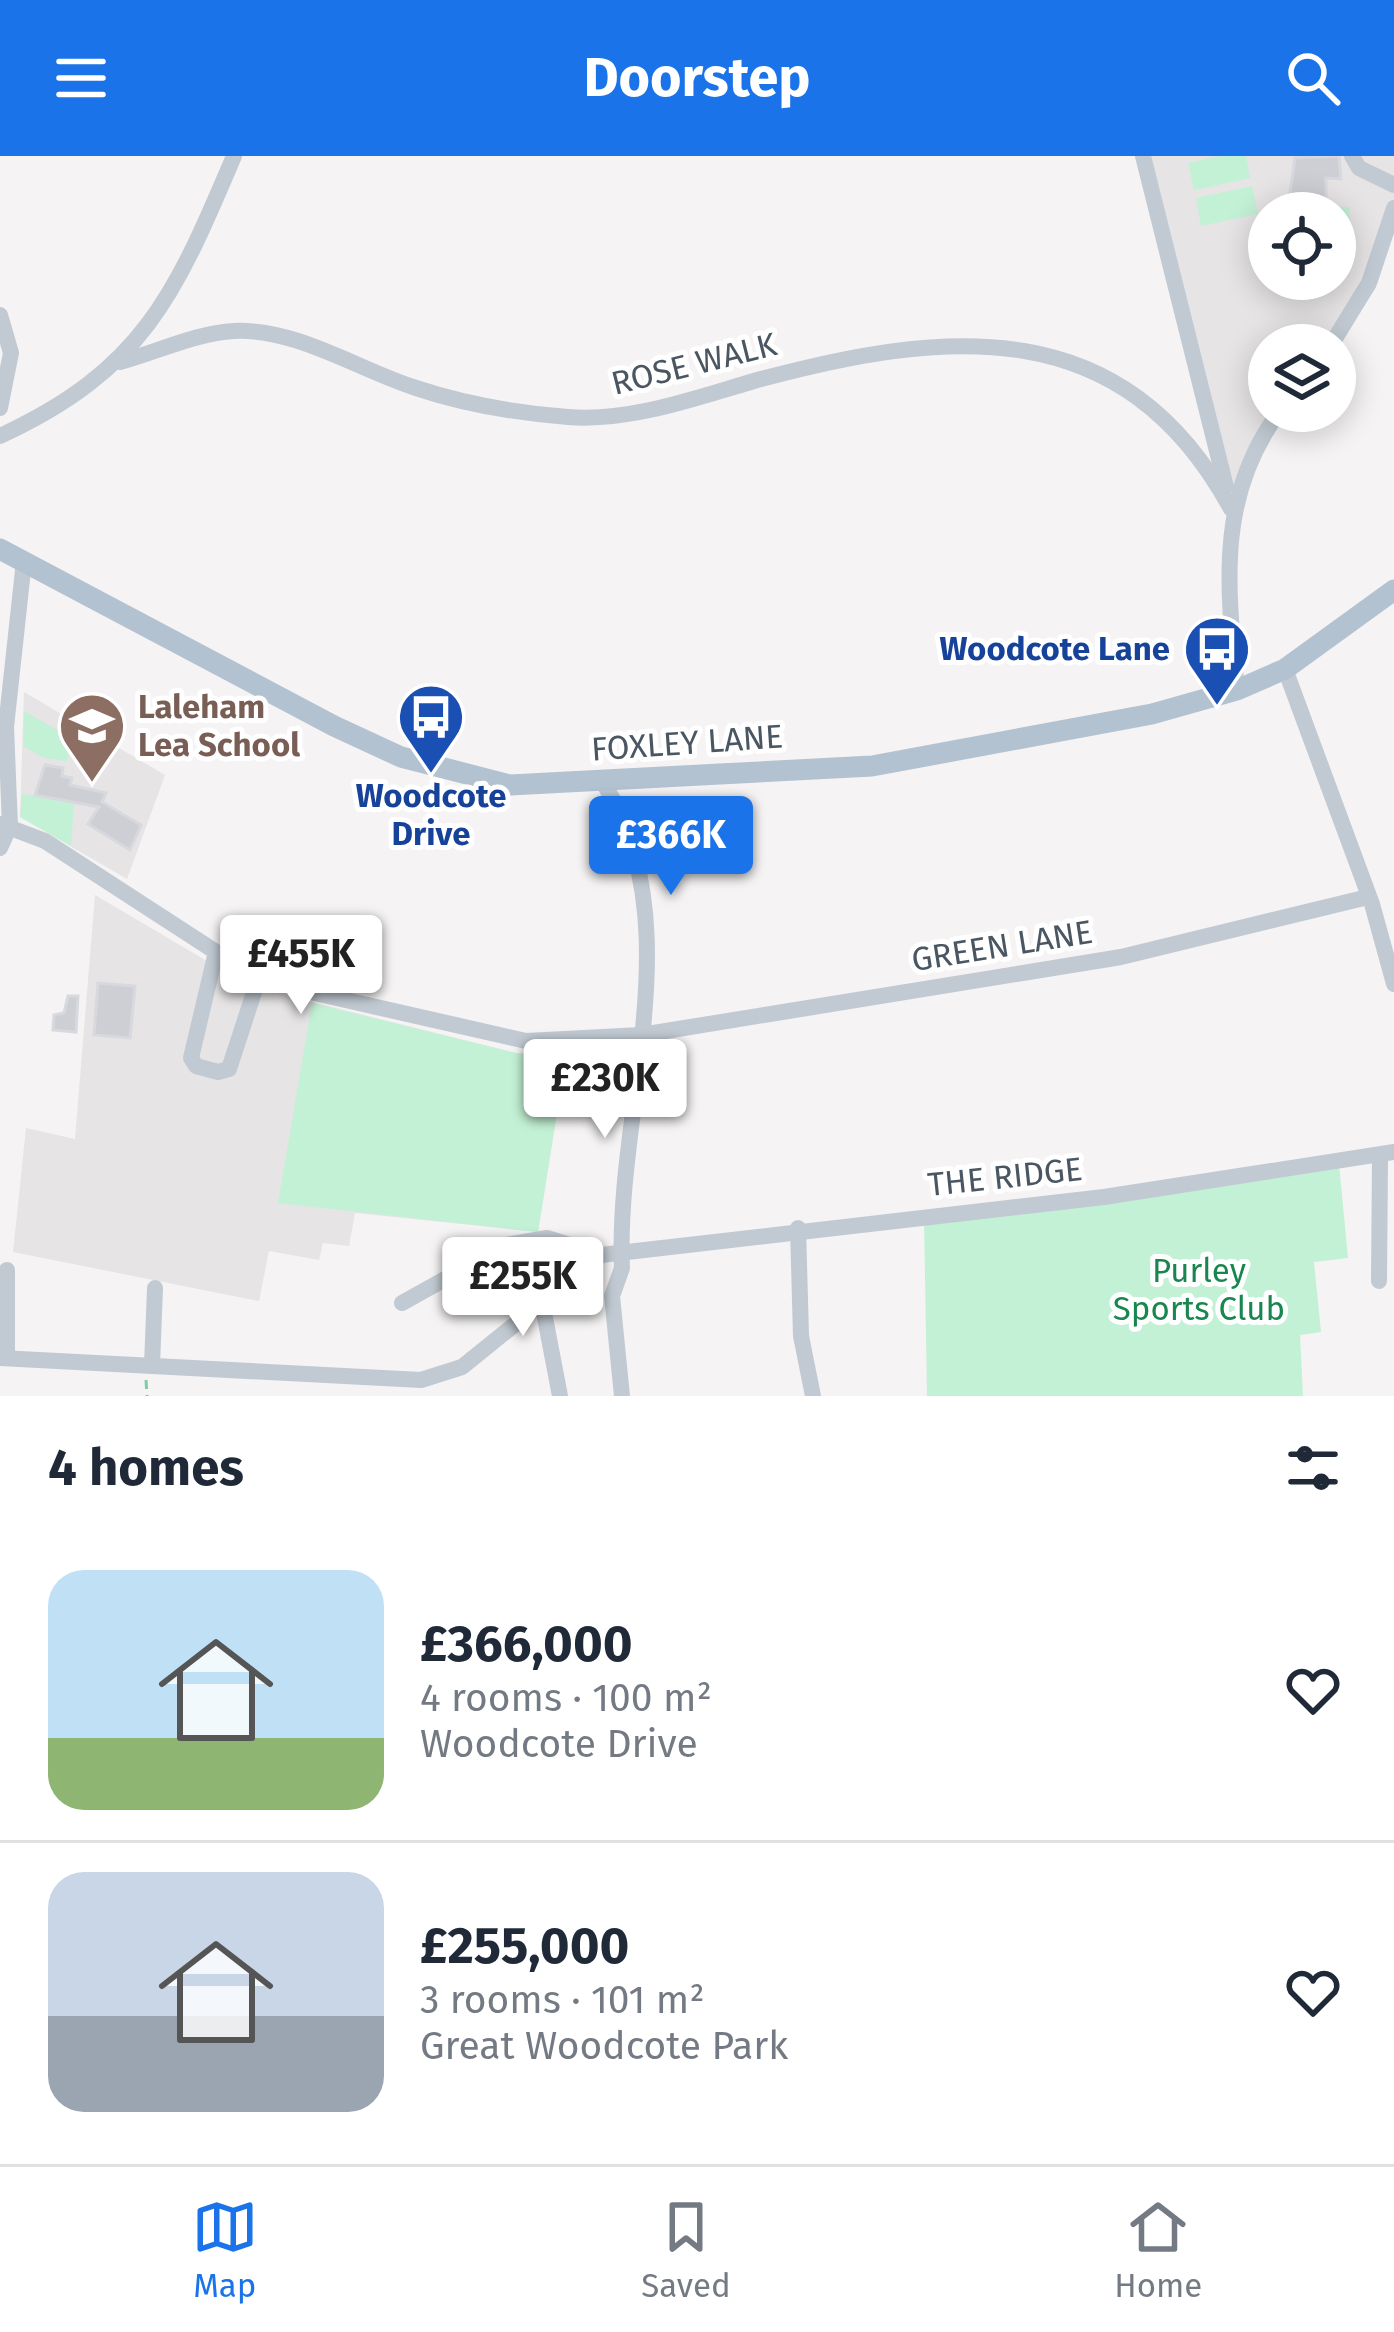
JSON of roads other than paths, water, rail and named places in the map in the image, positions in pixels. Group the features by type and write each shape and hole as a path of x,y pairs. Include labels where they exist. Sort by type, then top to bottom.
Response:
{"main road":[{"name":"FOXLEY LANE","path":"0,549 401,757 509,784 604,784 872,766 1153,714 1237,691 1285,669 1394,590"}],"street":[{"path":"0,436 46,415 120,362 158,315 197,242 234,156"},
{"path":"1143,156 1231,509 1237,691"},
{"path":"1352,156 1360,168 1394,185"},
{"path":"1343,324 1369,284 1394,208"},
{"path":"0,315 11,353 0,408"},
{"name":"ROSE WALK","path":"120,362 236,331 286,340 441,396 595,418 865,353 953,344 1009,347 1069,361 1148,403 1206,463 1231,509"},
{"path":"1231,509 1249,460 1267,432"},
{"path":"0,848 5,825 6,727 25,561"},
{"path":"1285,669 1370,900 1394,984"},
{"path":"604,784 626,819 642,866 646,927 641,1035 621,1252 612,1296 622,1396"},
{"name":"GREEN LANE","path":"5,825 45,841 216,952 306,991 490,1036 555,1041 641,1035 1121,957 1394,897"},
{"path":"216,952 191,1058 196,1066 218,1072 230,1069 261,971"},
{"path":"1379,1281 1387,1155"},
{"name":"THE RIDGE","path":"601,1255 798,1228 1105,1197 1387,1155"},
{"path":"798,1228 801,1336 813,1396"},
{"path":"402,1303 506,1245 548,1238 601,1255"},
{"path":"7,1270 3,1358 152,1365 421,1388 462,1367 601,1255"},
{"path":"152,1365 155,1288"},
{"path":"542,1302 560,1396"}],"place":[{"name":"Woodcote Lane","path":"1217,708"},
{"name":"Woodcote Drive","path":"431,776"},
{"name":"Laleham Lea School","path":"92,785"}],"park label":[{"name":"Purley Sports Club","path":"1199,1290"}]}
